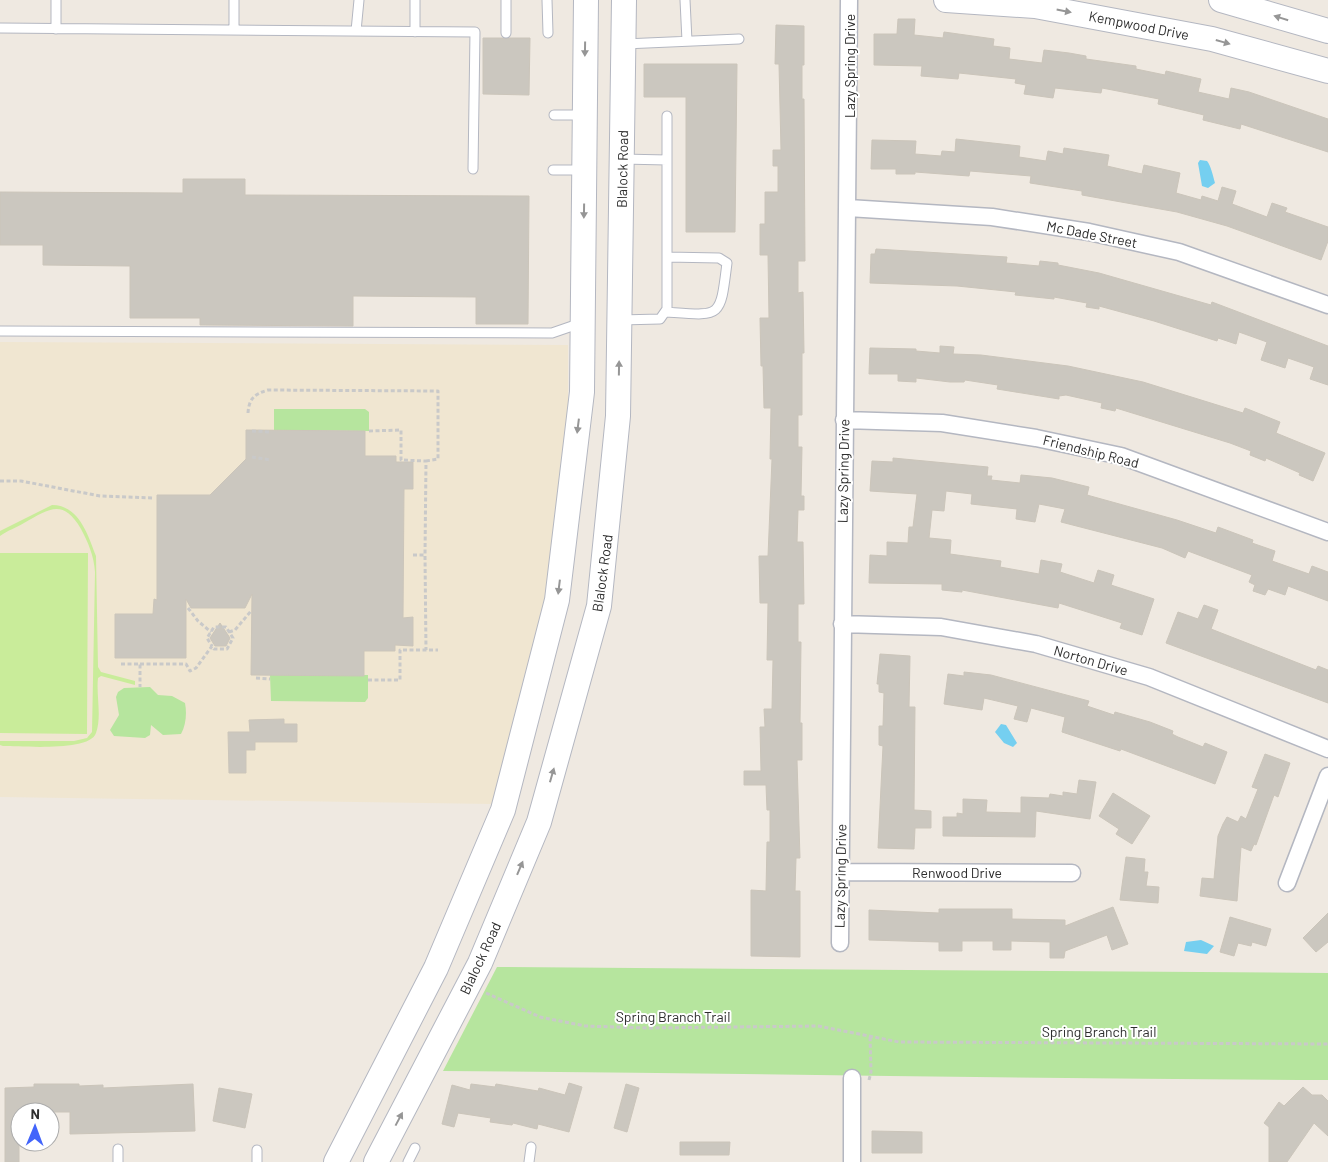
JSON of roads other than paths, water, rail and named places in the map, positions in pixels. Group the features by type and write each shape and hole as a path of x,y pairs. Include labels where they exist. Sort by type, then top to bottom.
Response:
{"main road":[{"path":"336,1162 436,968 504,810 557,600 582,392 586,0"},
{"name":"Blalock Road","path":"376,1162 480,963 539,822 599,606 618,416 624,0"},
{"name":"Kempwood Drive","path":"946,0 1035,6 1063,11 1212,39 1327,69"},
{"path":"1221,0 1328,31"},
{"path":"582,322 620,320"},
{"path":"582,392 596,394 618,416"}],"street":[{"name":"Lazy Spring Drive","path":"840,943 849,0"},
{"name":"Mc Dade Street","path":"848,208 992,217 1089,232 1180,252 1328,304"},
{"name":"Friendship Road","path":"844,420 942,423 1036,438 1122,456 1328,532"},
{"name":"Norton Drive","path":"842,624 942,627 1036,644 1148,677 1328,748"},
{"path":"1287,884 1328,776"},
{"name":"Renwood Drive","path":"841,872 1072,873"},
{"path":"852,1083 852,1162"}],"lane":[{"path":"56,0 56,29"},
{"path":"234,0 234,30"},
{"path":"356,31 359,0"},
{"path":"415,0 415,32"},
{"path":"506,0 506,32"},
{"path":"548,0 548,33"},
{"path":"685,0 687,42"},
{"path":"0,28 475,32 474,169"},
{"path":"624,44 740,39"},
{"path":"554,115 585,115"},
{"path":"620,320 660,319 666,312 667,116"},
{"path":"622,160 667,160"},
{"path":"553,170 584,170"},
{"path":"666,312 700,314 717,308 722,300 727,263 719,258 667,257"},
{"path":"0,331 552,333 582,322"},
{"path":"529,1162 531,1147"},
{"path":"408,1162 415,1148"},
{"path":"118,1149 118,1162"},
{"path":"257,1150 257,1162"}],"water":[{"path":"1200,160 1207,161 1213,174 1215,183 1208,188 1202,186 1198,163"},
{"path":"1001,724 1006,725 1017,743 1013,747 1004,743 995,732"},
{"path":"1201,940 1214,946 1207,954 1184,951 1186,942"}]}
